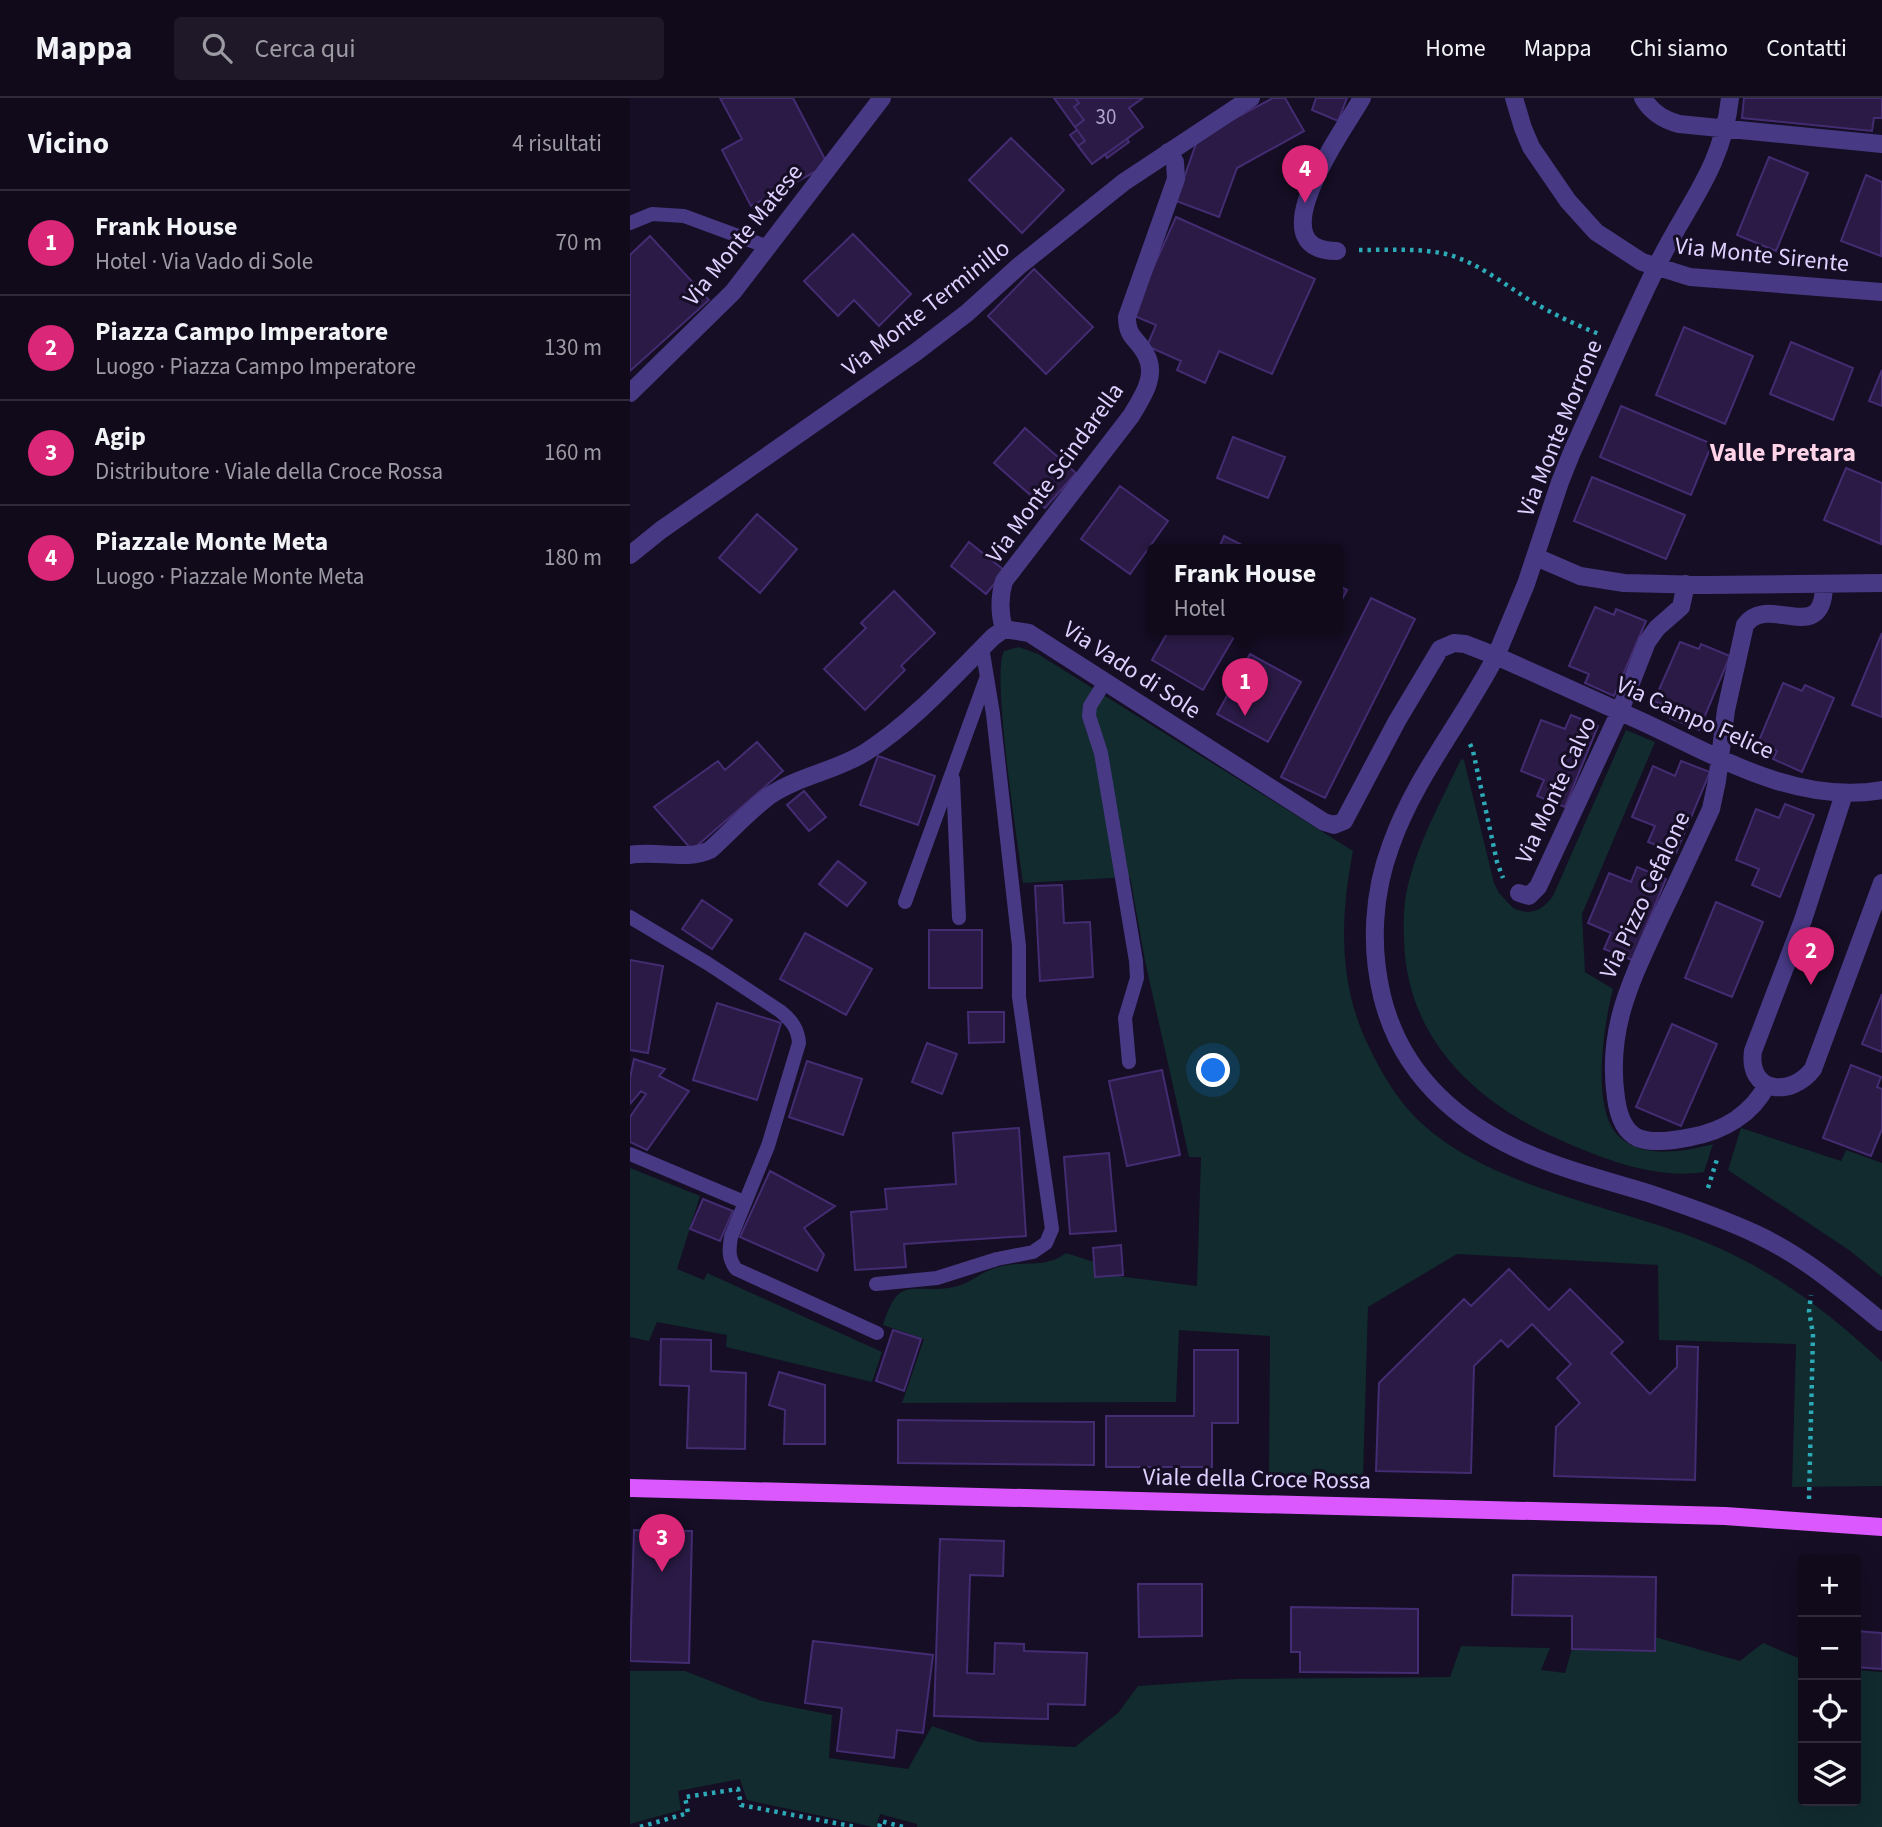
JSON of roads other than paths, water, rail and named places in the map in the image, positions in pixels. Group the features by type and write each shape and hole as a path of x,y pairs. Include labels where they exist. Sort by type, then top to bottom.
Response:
{"main road":[{"name":"Viale della Croce Rossa","path":"630,1488 1548,1511 1809,1521 1882,1527"}],"street":[{"name":"Via Monte Matese","path":"630,393 721,306 882,98"},
{"name":"Via Monte Terminillo","path":"630,555 926,345 1124,182 1251,98"},
{"path":"1337,251 1318,248 1308,241 1304,227 1306,202 1320,168 1362,98"},
{"name":"Via Monte Sirente","path":"1514,98 1531,147 1568,201 1589,225 1611,244 1642,262 1656,268 1704,278 1882,292"},
{"path":"1643,98 1654,112 1674,123 1882,144"},
{"name":"Via Monte Morrone","path":"1536,557 1560,482 1622,343 1656,268 1706,181 1725,127 1730,98"},
{"name":"Via Monte Scindarella","path":"1004,629 1000,607 1004,581 1131,416 1147,388 1147,355 1130,335 1127,317 1176,179 1175,162 1168,152"},
{"path":"1882,583 1624,583 1592,579 1536,557 1496,656 1415,790 1401,819 1382,871 1375,952 1378,980 1389,1018 1404,1052 1420,1077 1440,1099 1485,1132 1551,1163 1701,1213 1773,1243 1824,1276 1882,1322"},
{"name":"Via Monte Calvo","path":"1520,893 1529,896 1536,892 1620,711 1647,642 1657,628 1681,607 1686,584"},
{"name":"Via Pizzo Cefalone","path":"1767,1085 1752,1108 1712,1132 1682,1138 1648,1140 1636,1137 1625,1127 1619,1114 1613,1061 1618,1020 1626,993 1711,809 1732,679 1745,625 1750,618 1759,615 1807,617 1816,614 1822,603 1824,584"},
{"path":"630,855 674,853 699,856 710,850 770,796 866,752 911,717 1004,629"},
{"name":"Via Vado di Sole","path":"1004,629 1029,633 1324,822 1334,825 1348,817 1397,721 1440,649 1454,643 1465,644 1496,656"},
{"name":"Via Campo Felice","path":"1496,656 1719,758 1792,786 1844,794 1882,790"},
{"path":"1844,794 1803,920 1753,1051 1756,1075 1767,1085 1782,1088 1793,1085 1802,1081 1813,1069 1882,883"},
{"path":"1853,1298 1882,1328"},
{"path":"1856,1524 1882,1519"}],"lane":[{"path":"630,223 652,214 684,216 768,247"},
{"path":"876,1284 937,1278 997,1259 1033,1252 1046,1243 1052,1230 1019,998 1018,946 982,647"},
{"path":"905,902 987,674"},
{"path":"1105,682 1090,706 1089,716 1101,753 1136,961 1137,978 1125,1018 1129,1062"},
{"path":"953,771 959,918"},
{"path":"630,917 707,962 780,1011 791,1020 799,1032 799,1042 768,1146 744,1202 729,1250 731,1261 737,1269 877,1333"},
{"path":"630,1154 744,1202"}],"place":[{"name":"Piazzale Monte Meta","path":"1305,203"},
{"name":"Frank House","path":"1245,716"},
{"name":"Piazza Campo Imperatore","path":"1811,985"},
{"name":"Agip","path":"662,1572"}],"district":[{"name":"Valle Pretara","path":"1783,452"}]}
